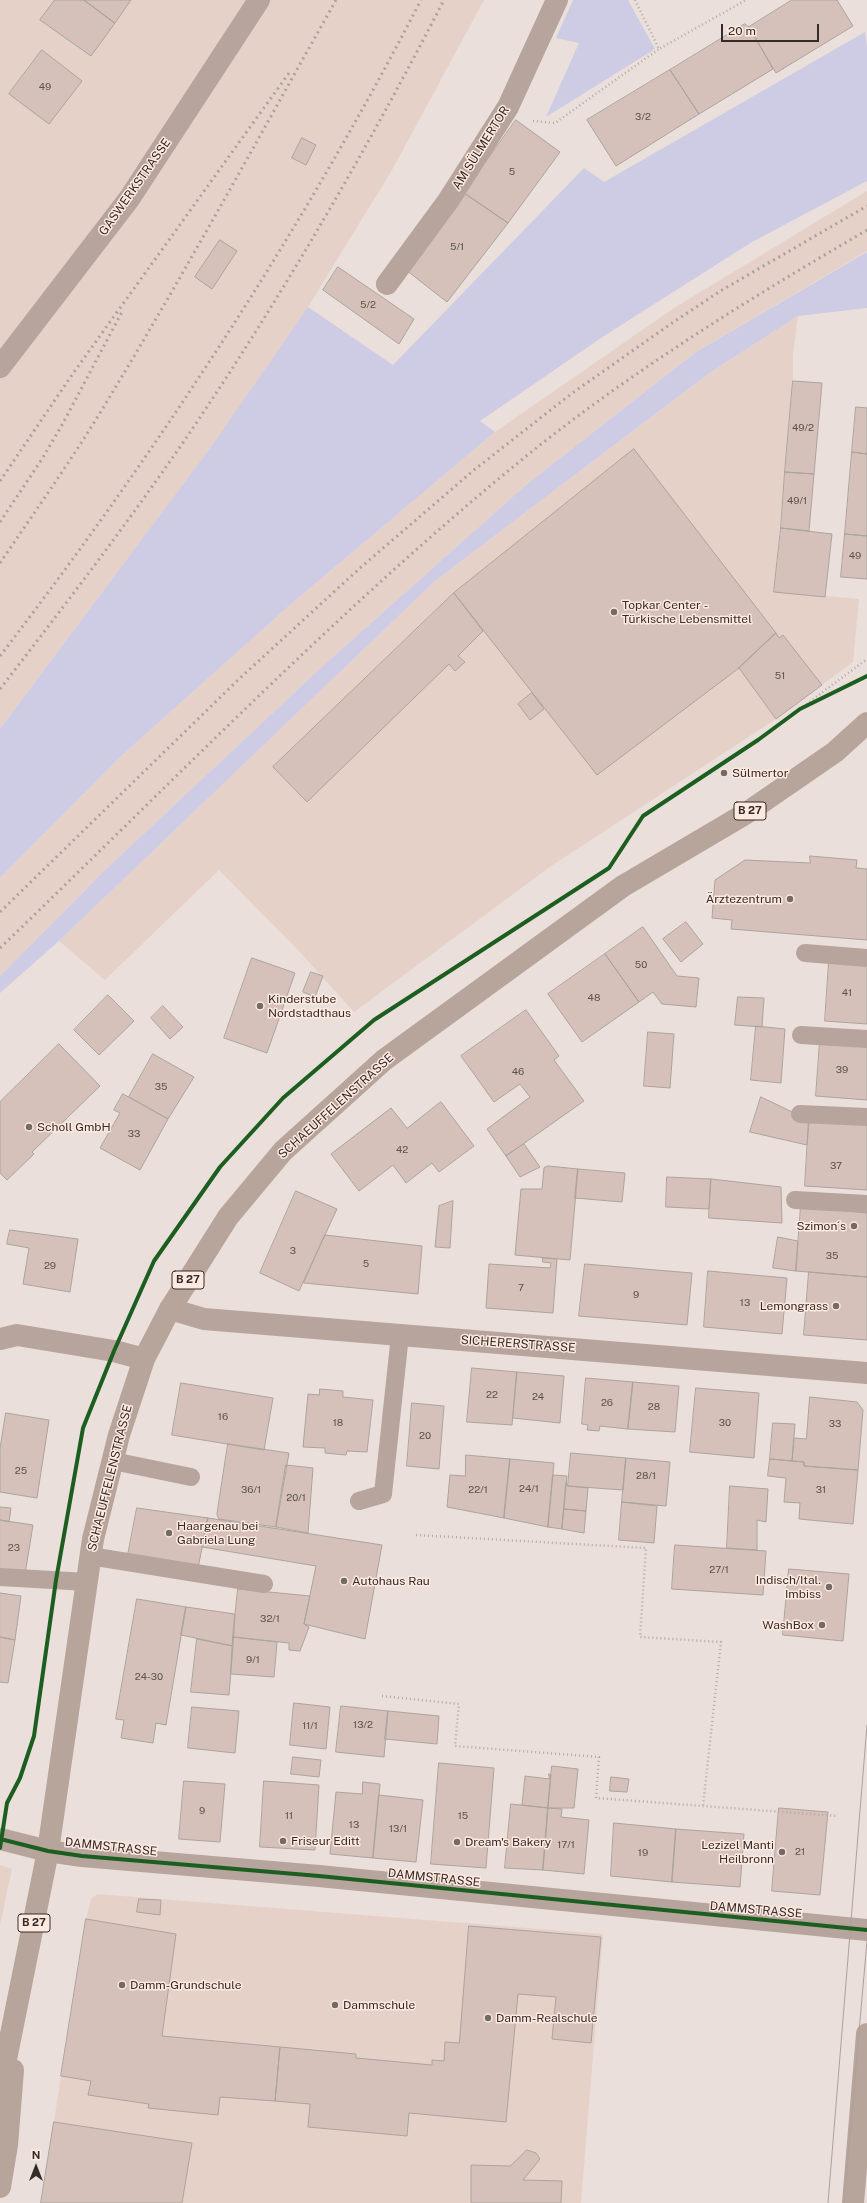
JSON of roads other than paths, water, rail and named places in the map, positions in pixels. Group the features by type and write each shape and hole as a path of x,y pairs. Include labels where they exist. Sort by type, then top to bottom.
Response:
{"main road":[{"name":"SCHAEUFFELENSTRASSE","path":"0,2089 48,1851 90,1556 112,1461 144,1359 170,1310 228,1216 283,1152 384,1060 623,886 746,814 835,752 867,723"},
{"name":"SCHAEUFFELENSTRASSE","path":"0,2187 7,2145 20,1995"},
{"path":"853,2203 867,2034"}],"street":[{"name":"GASWERKSTRASSE","path":"0,367 129,199 259,0"},
{"name":"AM SÜLMERTOR","path":"387,284 448,201 508,107 556,0"},
{"name":"SICHERERSTRASSE","path":"170,1310 204,1319 867,1373"},
{"path":"0,1339 17,1335 114,1351 144,1359"},
{"name":"DAMMSTRASSE","path":"0,1839 48,1851 867,1930"}],"lane":[{"path":"805,953 867,958"},
{"path":"801,1035 867,1039"},
{"path":"800,1114 867,1117"},
{"path":"795,1200 867,1204"},
{"path":"359,1501 383,1494 400,1335"},
{"path":"112,1461 191,1477"},
{"path":"90,1556 264,1584"},
{"path":"0,1577 87,1582"}],"tram line":[{"path":"828,2203 867,1725"},
{"path":"844,2203 867,1941"}],"railway":[{"path":"0,563 81,444 136,353 336,0"},
{"path":"0,656 116,499 225,337 277,255 327,171 421,0"},
{"path":"0,689 138,506 182,444 253,336 320,226 352,170 444,0"},
{"path":"0,481 74,372 289,73"},
{"path":"0,912 239,679 360,568 474,470 571,394 672,323 722,290 867,206"},
{"path":"0,948 264,690 331,627 469,504 540,445 579,415 700,332 867,230"},
{"path":"0,522 42,459 62,425 123,310"}],"place":[{"name":"Topkar Center - Türkische Lebensmittel","path":"614,612"},
{"name":"Sülmertor","path":"724,773"},
{"name":"Ärztezentrum","path":"790,899"},
{"name":"Kinderstube Nordstadthaus","path":"260,1006"},
{"name":"Scholl GmbH","path":"29,1127"},
{"name":"Szimon´s","path":"854,1226"},
{"name":"Lemongrass","path":"836,1306"},
{"name":"Haargenau bei Gabriela Lung","path":"169,1533"},
{"name":"Autohaus Rau","path":"344,1581"},
{"name":"Indisch/Ital. Imbiss","path":"829,1587"},
{"name":"WashBox","path":"822,1625"},
{"name":"Friseur Editt","path":"283,1841"},
{"name":"Dream's Bakery","path":"457,1842"},
{"name":"Lezizel Manti Heilbronn","path":"782,1852"},
{"name":"Damm-Grundschule","path":"122,1985"},
{"name":"Dammschule","path":"335,2005"},
{"name":"Damm-Realschule","path":"488,2018"}]}
